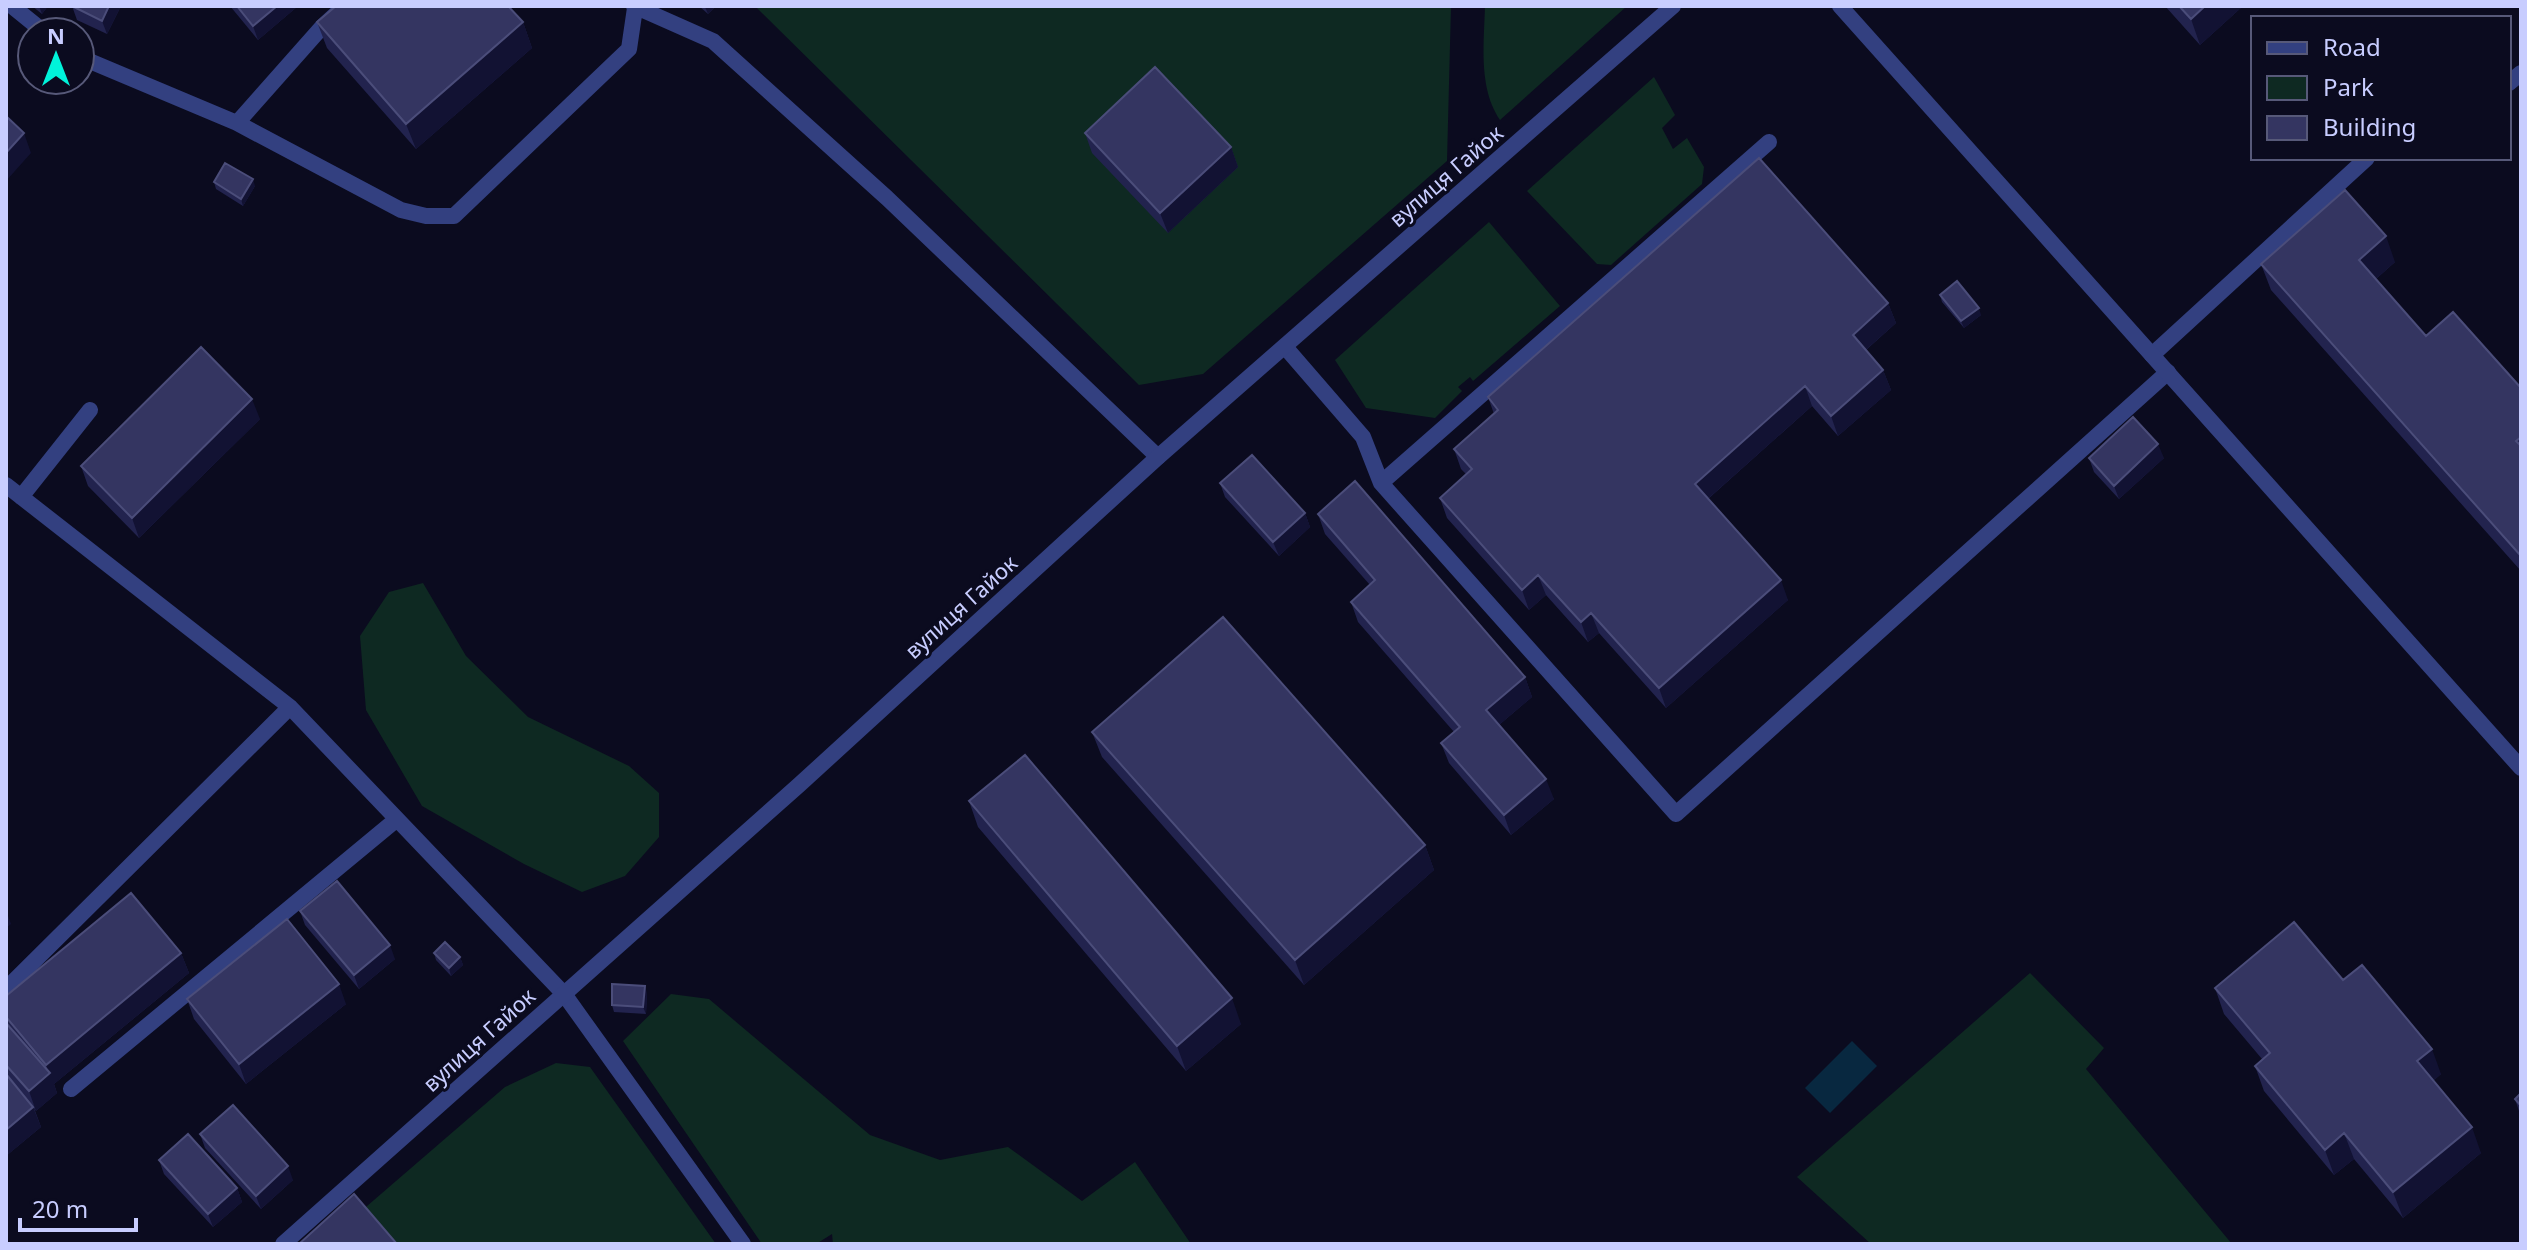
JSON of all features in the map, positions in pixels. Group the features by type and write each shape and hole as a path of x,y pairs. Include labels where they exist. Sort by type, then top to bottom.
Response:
{"street":[{"path":"237,123 322,27 345,6"},
{"name":"вулиця Гайок","path":"283,1244 799,785 1158,457 1673,6"},
{"path":"1840,6 2521,768"},
{"path":"96,64 237,123 401,210 426,216 454,216 629,49 635,7 713,41 887,198 1158,457"},
{"path":"1381,483 1769,142"},
{"path":"2152,355 2365,160"},
{"path":"1286,348 1363,437 1381,483 1676,814 2168,372"},
{"path":"21,497 90,410"},
{"path":"6,485 290,707 564,994 743,1244"},
{"path":"6,989 290,707"},
{"path":"71,1089 397,819"}],"green space":[{"path":"755,6 1451,6 1447,161 1203,374 1139,385"},
{"path":"1485,6 1627,6 1500,120 1485,80"},
{"path":"1654,77 1675,115 1662,128 1673,149 1687,138 1704,167 1702,184 1611,265 1597,264 1527,191"},
{"path":"1489,222 1560,306 1473,381 1470,377 1458,387 1462,391 1435,418 1366,408 1335,360"},
{"path":"423,583 466,656 528,717 629,766 659,793 659,837 625,876 582,892 524,864 422,806 366,710 360,636 389,592"},
{"path":"2030,973 2104,1048 2086,1069 2232,1244 1871,1244 1797,1177"},
{"path":"671,994 709,999 870,1135 940,1160 1008,1147 1082,1201 1135,1162 1191,1244 833,1244 832,1234 816,1244 762,1244 623,1041"},
{"path":"556,1063 590,1067 716,1244 323,1244 505,1087"}],"water":[{"path":"1852,1041 1877,1066 1830,1113 1805,1088"}],"building":[{"path":"72,6 109,6 102,21"},
{"path":"237,6 277,6 253,26"},
{"path":"336,6 508,6 523,22 406,124 317,22"},
{"path":"2179,6 2205,6 2191,19"},
{"path":"1155,67 1231,147 1160,213 1085,133"},
{"path":"6,116 24,133 6,153"},
{"path":"1759,158 1888,303 1853,335 1883,370 1831,416 1805,386 1695,484 1781,580 1659,688 1591,613 1581,622 1538,575 1522,590 1440,498 1472,469 1454,449 1498,410 1488,397"},
{"path":"225,163 253,179 241,199 214,182"},
{"path":"2345,190 2386,236 2359,260 2426,336 2453,312 2521,388 2521,437 2516,441 2521,446 2521,556 2261,264"},
{"path":"1957,281 1979,308 1961,321 1940,295"},
{"path":"201,347 252,399 132,518 81,466"},
{"path":"2133,417 2158,444 2114,486 2089,458"},
{"path":"1252,455 1305,513 1273,542 1220,483"},
{"path":"1355,481 1525,677 1486,710 1546,779 1504,815 1441,743 1460,727 1351,602 1375,580 1318,514"},
{"path":"1223,617 1425,845 1295,960 1092,732"},
{"path":"1025,755 1232,998 1177,1046 969,801"},
{"path":"337,881 390,945 354,975 300,911"},
{"path":"131,893 181,953 46,1065 6,1017 6,996"},
{"path":"287,919 339,984 239,1064 187,999"},
{"path":"2294,922 2343,980 2362,965 2432,1049 2417,1061 2472,1127 2393,1192 2344,1133 2325,1150 2255,1066 2270,1053 2215,988"},
{"path":"445,942 460,957 449,968 434,953"},
{"path":"612,984 645,986 643,1007 612,1005"},
{"path":"6,1023 50,1073 29,1091 6,1065"},
{"path":"6,1074 33,1107 6,1130"},
{"path":"233,1105 288,1166 256,1196 200,1134"},
{"path":"188,1134 237,1188 208,1214 159,1160"},
{"path":"354,1194 397,1244 299,1244"}]}
